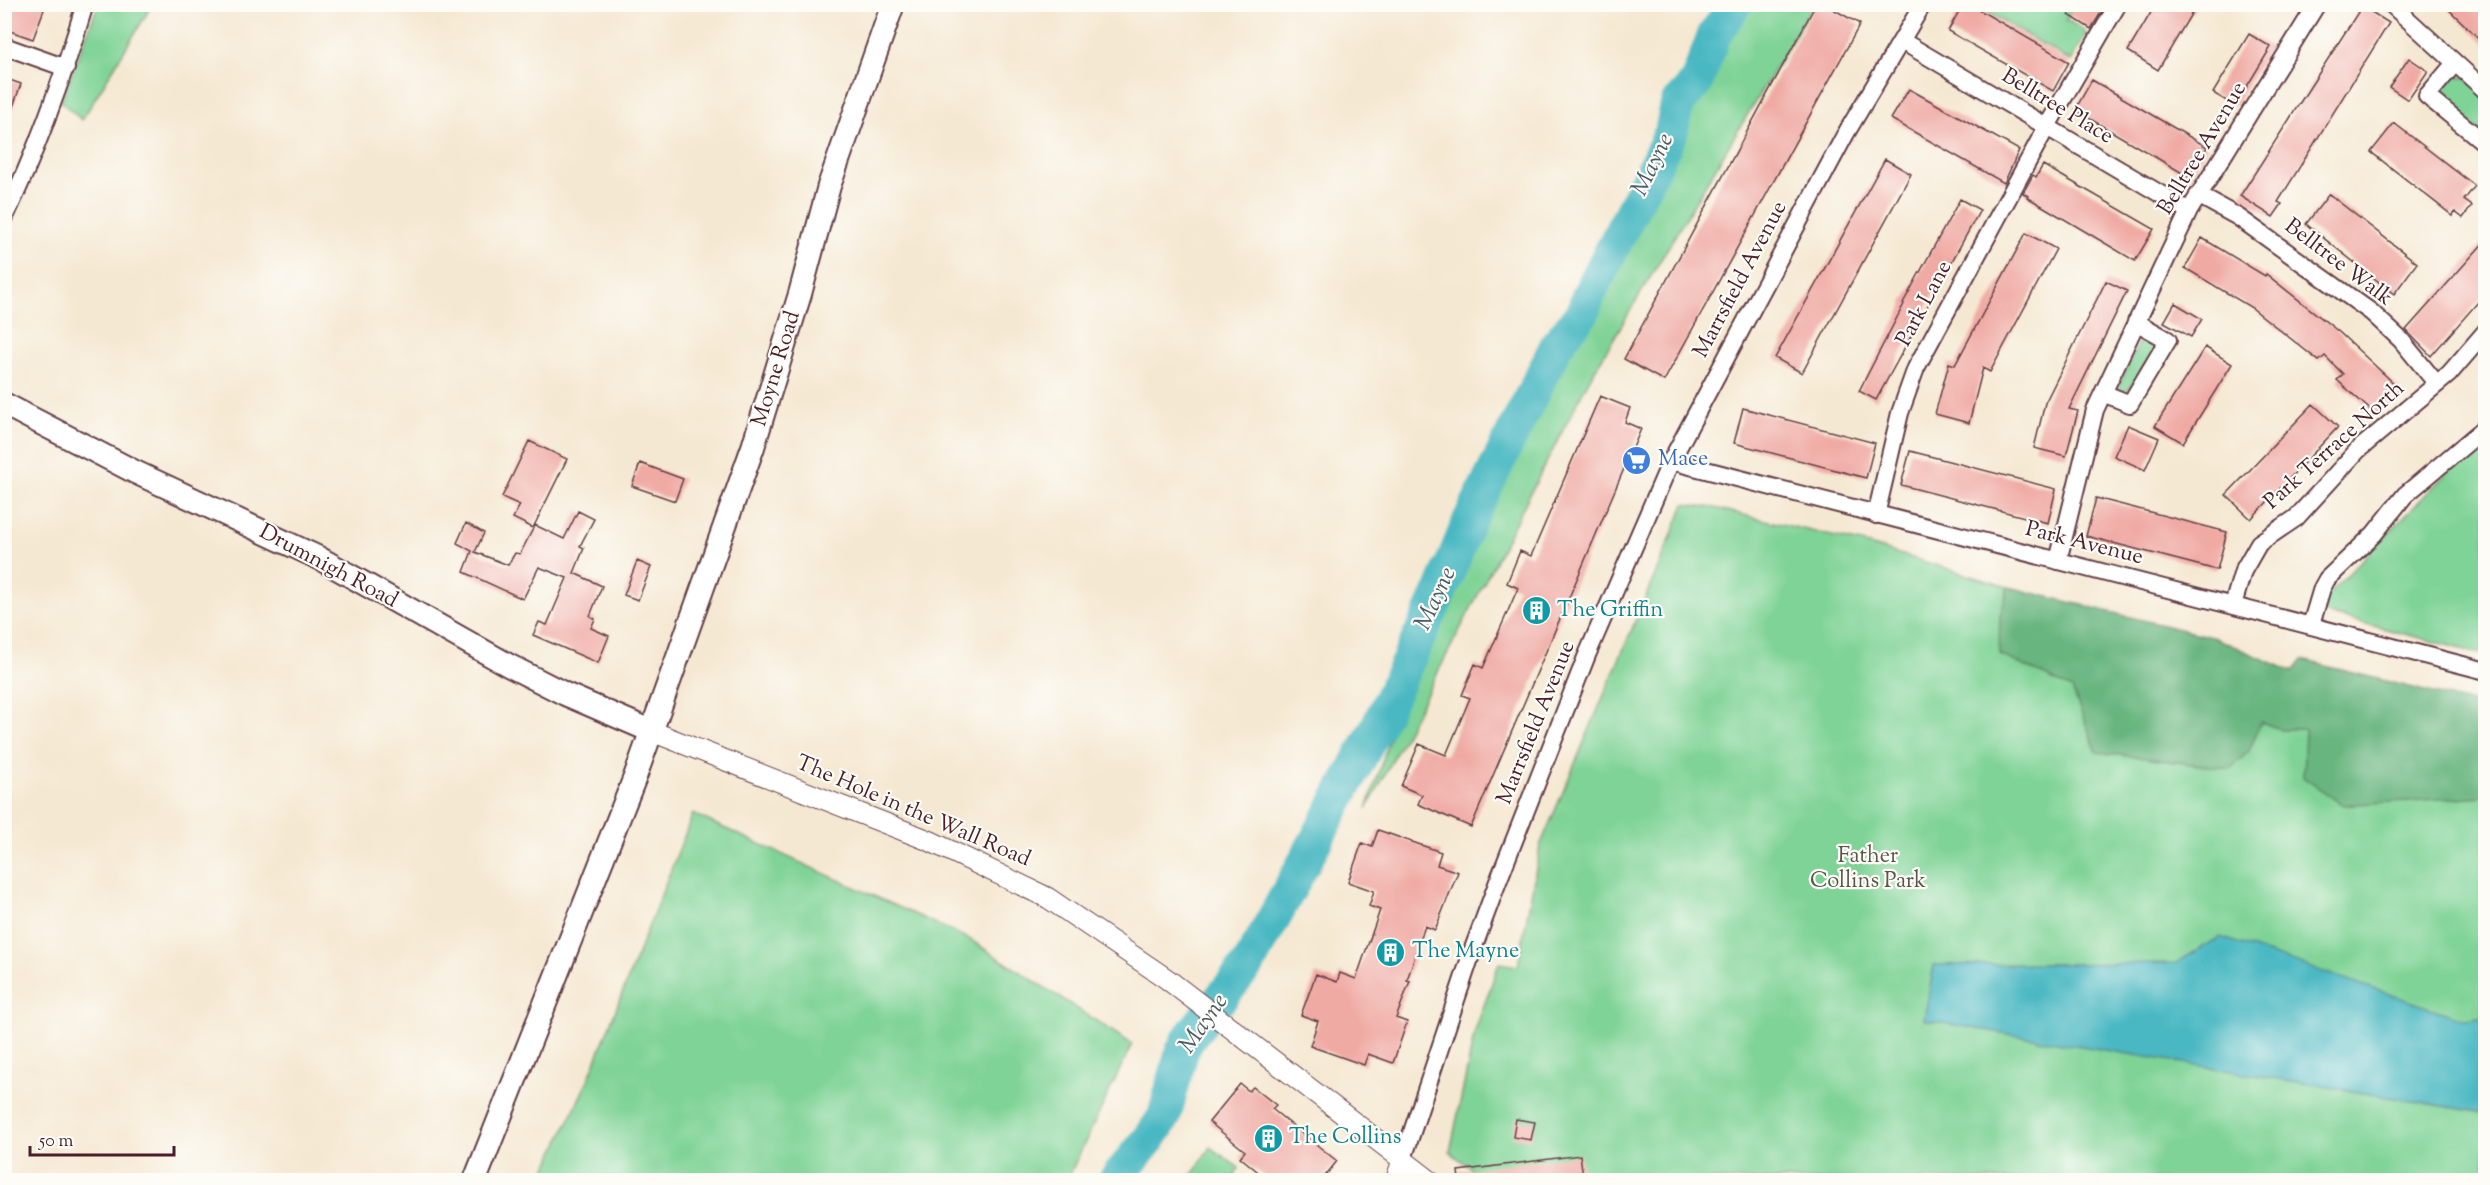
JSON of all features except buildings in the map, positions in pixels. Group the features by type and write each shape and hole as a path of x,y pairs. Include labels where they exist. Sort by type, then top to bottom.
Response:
{"main road":[{"name":"Moyne Road","path":"475,1180 572,940 651,731 753,447 800,294 829,186 893,4"},
{"name":"Drumnigh Road","path":"4,404 126,468 319,558 527,675 600,710 651,731"}],"street":[{"path":"4,219 26,174 66,68 85,4"},
{"name":"Marrsfield Avenue","path":"1403,1159 1497,884 1587,655 1671,461 1845,135 1923,4"},
{"name":"Park Lane","path":"1876,515 1900,413 1916,368 2046,128 2118,4"},
{"name":"Belltree Avenue","path":"2058,561 2095,410 2189,211 2317,4"},
{"path":"2391,4 2486,92"},
{"name":"Belltree Place","path":"1902,40 2046,128 2189,211"},
{"path":"4,46 66,68"},
{"path":"2455,63 2427,96 2486,144"},
{"name":"Belltree Walk","path":"2198,195 2238,218 2371,312 2401,340 2437,384"},
{"path":"2103,393 2130,404 2168,340 2136,322"},
{"name":"Park Terrace North","path":"2233,605 2243,571 2259,543 2296,518 2358,450 2450,374 2486,331"},
{"path":"2311,625 2327,579 2356,554 2405,495 2484,433"},
{"name":"Park Avenue","path":"1671,461 2486,671"},
{"name":"The Hole in the Wall Road","path":"651,731 920,837 1048,898 1167,979 1429,1180"},
{"path":"1396,1180 1403,1159"}],"green space":[{"path":"1739,4 1813,5 1590,378 1367,809 1397,715 1543,379"},
{"path":"98,5 152,5 82,120 61,102"},
{"path":"1975,5 2075,5 2066,20 2084,30 2086,35 2071,61"},
{"path":"2455,76 2465,77 2485,96 2485,132 2479,131 2440,97 2442,91"},
{"path":"2144,338 2155,343 2156,349 2129,389 2122,391 2118,389 2119,385 2140,340"},
{"path":"2482,437 2486,440 2485,655 2313,610"},
{"name":"Father Collins Park","path":"1685,504 1715,508 1869,545 2008,587 2215,638 2293,672 2302,660 2485,706 2485,1180 1486,1180 1450,1152 1475,1031 1499,963 1518,966 1540,846"},
{"path":"2008,587 2215,638 2293,672 2302,660 2485,706 2485,796 2343,805 2303,777 2305,729 2280,729 2261,722 2249,751 2230,769 2097,752 2072,689 1999,654 2000,616"},
{"path":"693,814 969,939 1132,1044 1067,1180 541,1180 588,1080"},
{"path":"1210,1147 1239,1168 1235,1175 1239,1178 1238,1180 1189,1180"}],"water":[{"path":"2220,937 2466,1020 2485,1017 2485,1113 1924,1020 1934,965 2176,963"}],"waterway":[{"name":"Mayne","path":"1115,1180 1150,1138 1164,1117 1182,1051 1191,1035 1249,963 1379,723 1442,588 1469,521 1557,344 1583,312 1588,296 1671,133 1677,104 1696,83 1714,35 1735,4"}],"place":[{"name":"Mace","path":"1637,460"},
{"name":"The Griffin","path":"1536,611"},
{"name":"The Mayne","path":"1391,952"},
{"name":"The Collins","path":"1268,1138"}]}
